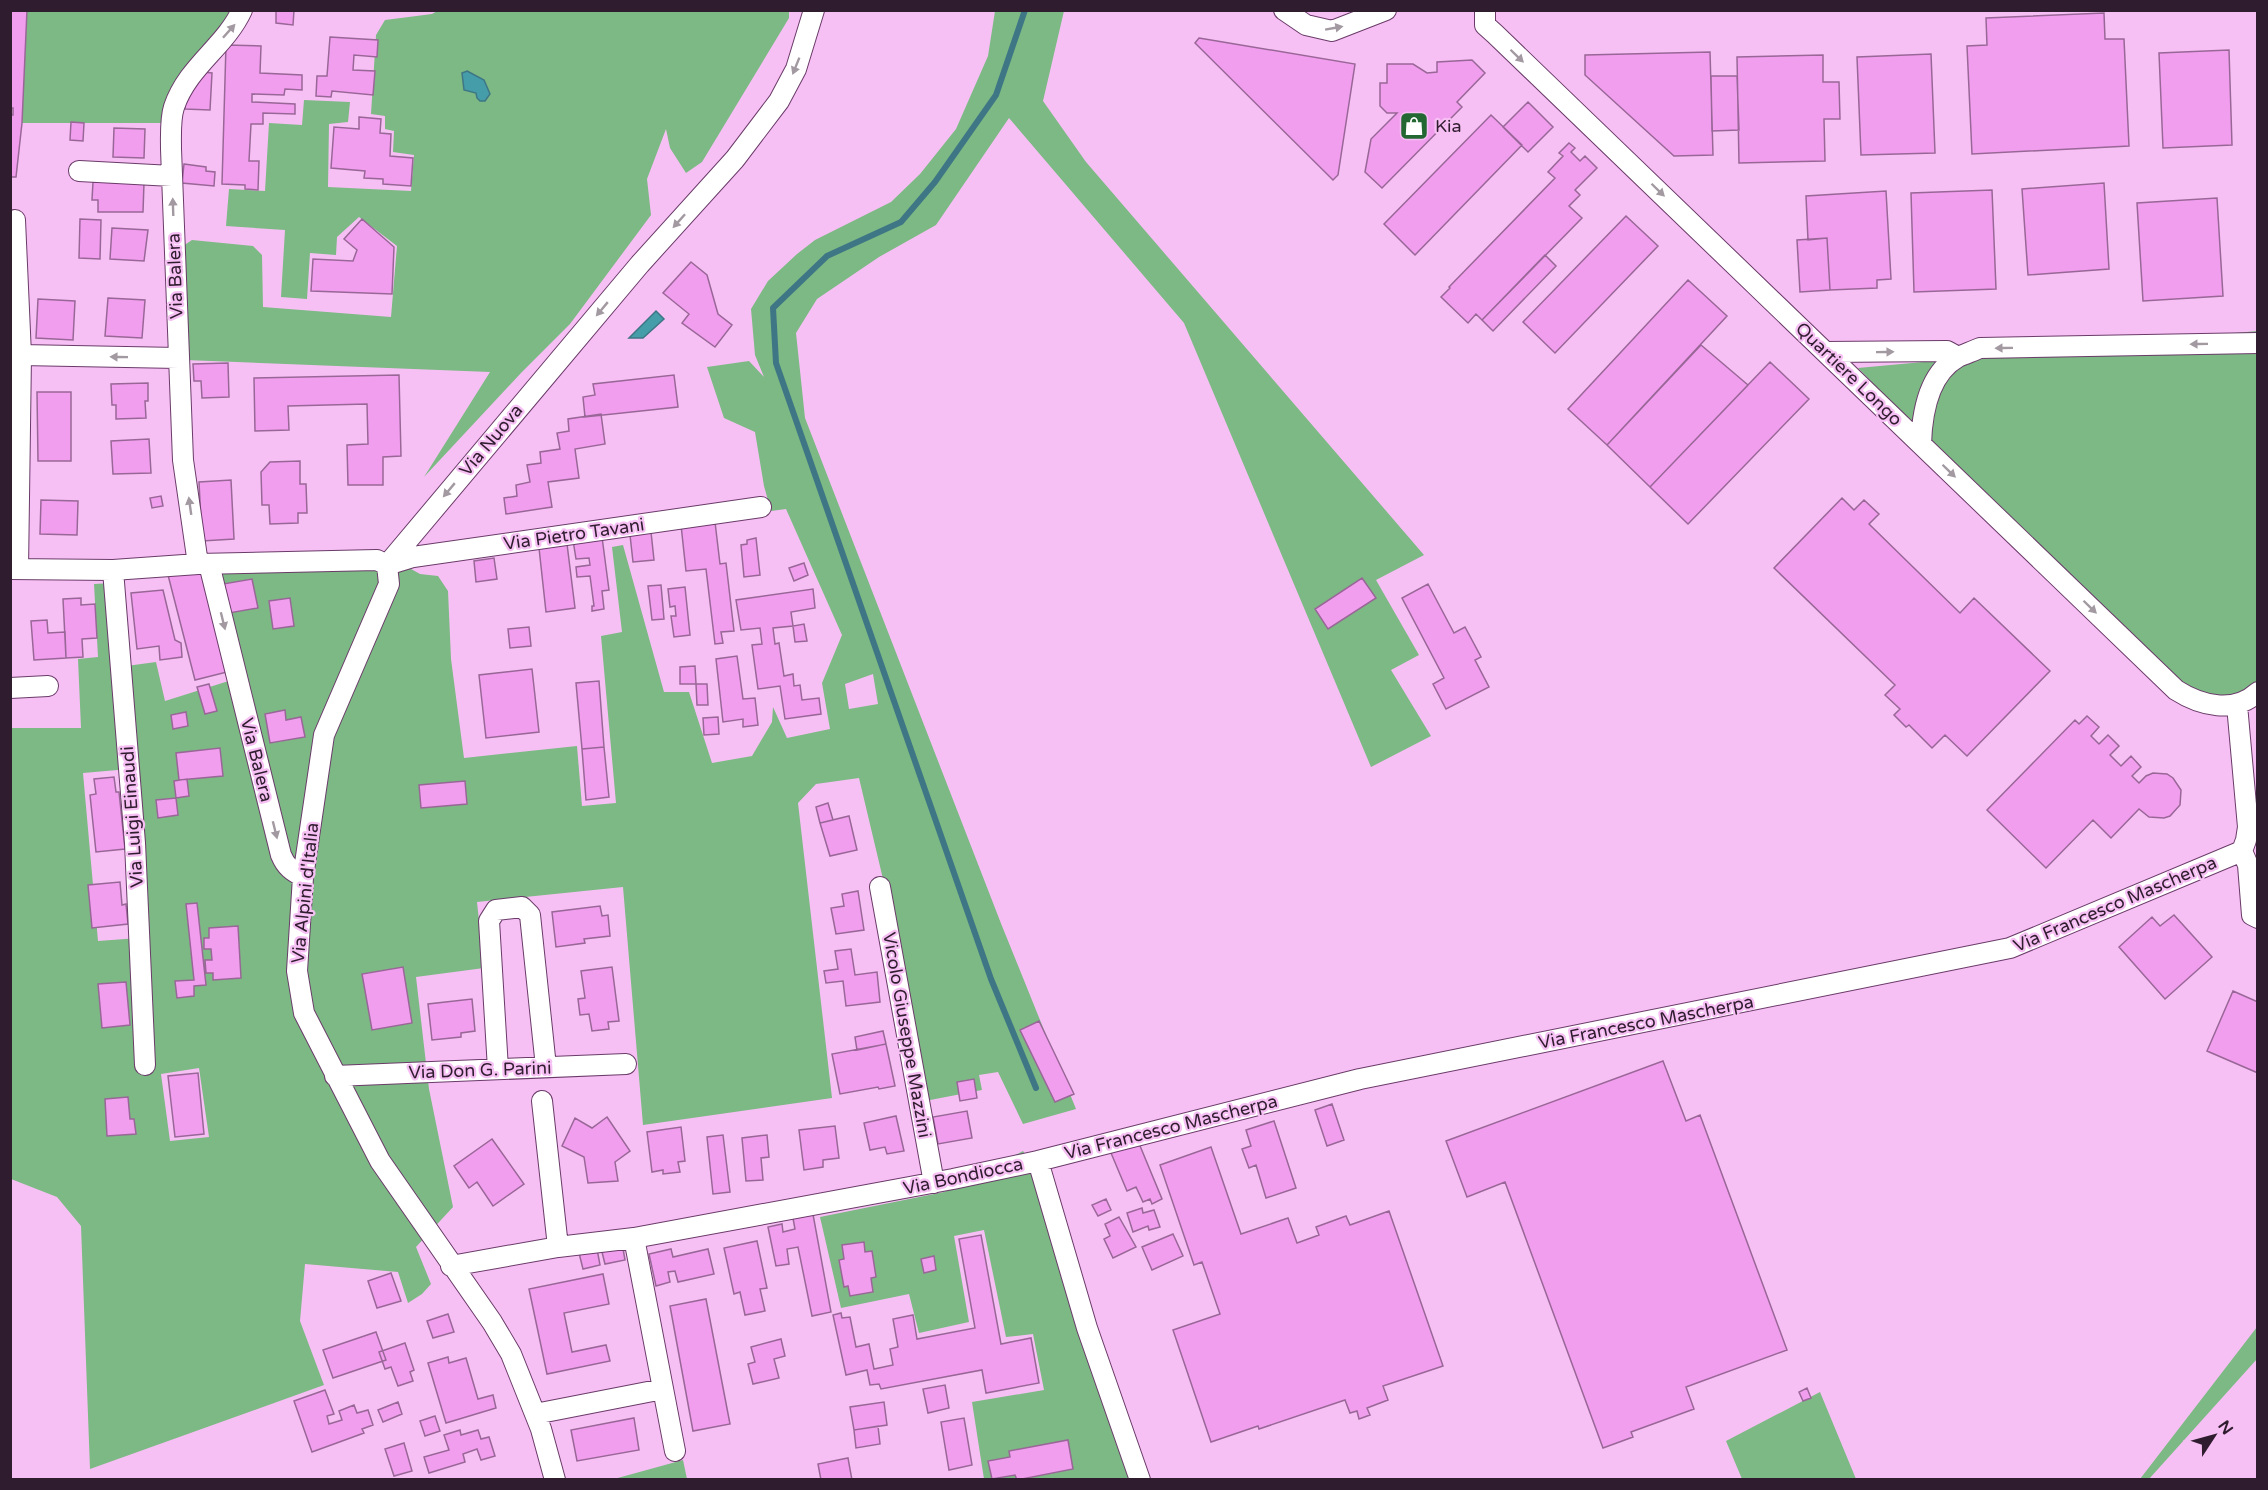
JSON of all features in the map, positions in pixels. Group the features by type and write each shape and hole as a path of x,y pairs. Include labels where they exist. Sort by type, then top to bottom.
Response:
{"street":[{"name":"Via Balera","path":"242,10 236,23 190,75 173,108 172,176 183,460 204,564 281,855 290,870 303,877"},
{"name":"Via Nuova","path":"387,565 640,264 735,159 779,101 796,69 814,10"},
{"path":"1284,10 1306,25 1332,31 1386,10"},
{"name":"Quartiere Longo","path":"1485,10 1485,25 2176,690 2193,701 2237,705"},
{"path":"79,171 172,176"},
{"path":"15,220 21,355 14,569 113,570 204,564 377,560 387,565"},
{"path":"1921,444 1925,405 1944,369 1959,357 1980,348 2258,343"},
{"path":"1826,352 1947,351 1959,357"},
{"path":"21,355 178,358"},
{"name":"Via Pietro Tavani","path":"387,565 413,556 761,507"},
{"name":"Via Alpini d'Italia","path":"387,565 389,584 324,735 303,877 297,971 304,1013 380,1161 492,1322 511,1354 535,1414 555,1479"},
{"name":"Via Luigi Einaudi","path":"113,570 135,843 145,1065"},
{"path":"10,688 48,686"},
{"path":"2258,692 2237,705 2248,827 2242,851 2248,865 2252,915 2258,918"},
{"name":"Via Francesco Mascherpa","path":"1038,1161 1360,1079 2010,948 2242,851"},
{"name":"Vicolo Giuseppe Mazzini","path":"880,887 934,1183"},
{"path":"498,1069 489,921 496,910 522,907 530,915 546,1067"},
{"name":"Via Don G. Parini","path":"335,1077 626,1064"},
{"path":"542,1101 558,1247"},
{"name":"Via Bondiocca","path":"452,1266 558,1247 634,1238 934,1183 1038,1161 1087,1328 1140,1479"},
{"path":"634,1238 675,1451"},
{"path":"535,1414 663,1389"}],"shaded area":[{"path":"439,10 789,11 789,18 702,162 686,173 670,148 666,129 647,179 651,215 570,324 424,477 490,372 185,360 183,246 192,240 253,246 262,255 263,307 391,317 397,246 359,217 337,237 336,255 310,253 307,299 281,297 285,230 226,226 229,189 265,191 269,123 302,125 304,100 350,102 348,122 329,124 328,187 411,191 414,155 393,152 394,131 385,129 385,116 371,114 376,35 385,20 432,14"},
{"path":"26,11 241,11 170,123 22,123"},
{"path":"995,11 1064,11 1043,101 1086,162 1424,555 1376,580 1419,655 1391,670 1431,736 1371,767 1184,323 1009,118 936,225 879,257 817,299 796,333 805,418 1002,926 1076,1109 1023,1124 998,1072 979,1075 982,1090 925,1101 888,900 859,778 816,784 798,803 832,1098 643,1125 623,887 477,902 484,968 416,977 429,1089 453,1207 416,1247 431,1284 422,1294 408,1303 398,1272 305,1264 300,1321 324,1385 90,1469 81,1226 57,1197 11,1179 10,728 81,728 78,659 98,657 94,584 112,583 119,667 156,662 165,701 235,679 208,567 395,560 420,574 438,576 448,591 451,659 464,758 577,746 582,806 616,803 601,636 622,632 612,547 623,545 664,692 689,692 712,763 752,756 772,722 773,707 787,738 830,729 822,683 842,635 786,509 771,511 764,486 755,432 724,418 707,367 749,361 764,377 755,355 751,309 768,281 815,240 891,202 920,174 956,129 988,56","holes":["873,674 878,704 849,709 845,684","129,769 139,938 98,941 83,773","199,1068 209,1137 170,1141 161,1074"]},
{"path":"467,71 484,80 490,94 485,101 480,101 476,93 464,90 462,73"},
{"path":"656,311 664,319 643,338 629,338"},
{"path":"2257,331 2257,682 2237,701 2172,689 1858,368"},
{"path":"1023,1151 1044,1181 1133,1479 984,1479 972,1402 1044,1390 1033,1334 1006,1337 984,1230 954,1236 969,1322 919,1333 909,1294 841,1308 820,1217 944,1192"},
{"path":"2257,1327 2257,1359 2149,1479 2140,1479"},
{"path":"1820,1392 1856,1479 1742,1479 1726,1441"},
{"path":"683,1460 687,1479 614,1479"}],"building":[{"path":"10,10 27,10 22,123 16,177 10,177 10,115 13,115 13,108 10,108"},
{"path":"276,10 294,10 293,25 276,23"},
{"path":"2104,13 2105,39 2124,39 2129,146 1972,154 1967,46 1987,45 1986,18"},
{"path":"330,37 378,40 377,57 354,55 353,70 375,71 373,95 332,91 331,97 316,96 317,76 327,76"},
{"path":"1199,38 1355,64 1338,175 1333,180 1195,43"},
{"path":"226,45 261,46 260,73 302,75 302,90 285,89 284,95 252,94 252,102 295,104 295,114 263,113 263,124 251,124 249,161 259,161 258,190 245,189 245,185 222,184"},
{"path":"2229,50 2232,145 2163,148 2159,53"},
{"path":"1710,52 1713,155 1674,156 1585,75 1585,55"},
{"path":"1931,54 1935,153 1861,155 1857,57"},
{"path":"1823,55 1823,82 1839,82 1840,119 1824,119 1825,161 1739,163 1737,57"},
{"name":"Kia","path":"1472,60 1485,73 1457,102 1462,107 1382,188 1365,172 1371,139 1397,113 1387,113 1380,106 1380,83 1387,83 1387,64 1413,64 1427,73 1437,72 1437,62"},
{"path":"203,72 212,73 210,110 185,109 185,99"},
{"path":"1711,76 1737,76 1739,130 1712,131"},
{"path":"1528,102 1553,127 1528,152 1503,127"},
{"path":"1491,115 1522,145 1415,255 1384,224"},
{"path":"359,117 381,119 380,133 391,134 390,156 413,158 411,186 383,184 383,179 364,178 365,171 331,168 334,127 359,129"},
{"path":"71,122 84,123 83,141 70,140"},
{"path":"114,128 145,129 144,158 113,157"},
{"path":"1569,143 1575,148 1571,152 1580,161 1585,156 1597,168 1575,190 1580,195 1569,206 1582,218 1482,320 1476,314 1468,323 1441,297 1555,178 1548,172 1563,156 1559,153"},
{"path":"184,164 206,167 206,171 215,172 214,186 182,183"},
{"path":"93,182 144,183 143,212 98,212 98,200 92,200"},
{"path":"2104,183 2109,269 2028,275 2022,189"},
{"path":"1992,190 1996,289 1914,292 1911,193"},
{"path":"1886,191 1891,279 1877,280 1877,288 1830,290 1827,238 1808,240 1806,196"},
{"path":"2217,198 2223,296 2143,301 2137,203"},
{"path":"1626,216 1658,246 1555,353 1523,322"},
{"path":"80,219 101,220 100,259 79,258"},
{"path":"362,219 394,247 392,294 311,291 313,259 353,261 357,250 344,239"},
{"path":"112,228 148,230 144,261 110,259"},
{"path":"1827,238 1830,290 1800,292 1797,240"},
{"path":"1545,255 1556,266 1493,331 1482,320"},
{"path":"691,262 707,275 718,314 732,325 715,347 682,323 689,314 663,293"},
{"path":"1688,280 1727,316 1607,445 1568,409"},
{"path":"108,298 145,300 142,338 105,336"},
{"path":"38,299 75,301 73,340 36,338"},
{"path":"1701,345 1748,385 1650,487 1607,445"},
{"path":"1770,362 1809,399 1688,524 1650,487"},
{"path":"228,363 229,397 202,398 201,381 194,381 193,364"},
{"path":"399,375 401,456 383,457 383,485 348,485 347,445 368,444 367,404 288,406 289,430 255,431 254,378"},
{"path":"674,375 678,407 585,417 583,397 595,395 593,384"},
{"path":"148,383 148,401 145,401 146,418 116,419 116,405 112,405 111,384"},
{"path":"37,392 71,392 71,461 38,461"},
{"path":"601,414 605,444 575,449 579,478 548,482 552,507 506,514 504,498 517,496 516,485 530,482 527,465 541,463 540,452 560,449 557,433 569,431 568,419"},
{"path":"149,439 151,473 113,474 111,441"},
{"path":"300,461 300,484 306,484 307,513 298,513 298,523 270,524 269,505 262,505 261,472 270,462"},
{"path":"231,480 234,539 202,541 199,482"},
{"path":"161,496 163,506 152,508 150,498"},
{"path":"1842,498 1854,510 1864,500 1879,514 1869,524 1960,613 1974,598 2050,671 1967,756 1945,735 1932,748 1909,725 1906,727 1894,715 1900,709 1885,695 1895,685 1774,568"},
{"path":"41,500 78,501 77,535 40,534"},
{"path":"715,522 720,564 726,563 734,631 721,632 723,643 715,644 706,569 686,571 681,525"},
{"path":"651,532 654,560 633,562 630,535"},
{"path":"602,537 609,590 602,591 604,609 592,611 592,606 594,606 590,576 577,577 576,567 590,565 589,558 576,559 573,540"},
{"path":"756,538 760,575 744,577 741,545 747,544 747,540"},
{"path":"567,544 575,608 546,612 539,548"},
{"path":"494,558 497,579 476,582 474,561"},
{"path":"804,563 808,575 794,581 789,568"},
{"path":"201,567 227,672 195,680 168,575"},
{"path":"1362,578 1376,598 1328,629 1315,609"},
{"path":"252,579 258,608 229,613 223,584"},
{"path":"1428,584 1454,633 1465,627 1481,657 1475,660 1489,687 1446,709 1433,684 1444,678 1402,598"},
{"path":"661,585 664,619 652,620 648,586"},
{"path":"685,587 690,635 674,637 671,616 676,616 675,606 670,607 668,589"},
{"path":"813,589 815,608 791,612 793,626 773,628 775,644 779,643 784,676 793,674 794,686 800,685 802,700 819,698 821,714 785,719 780,686 758,689 752,645 762,644 760,628 741,630 736,600"},
{"path":"163,590 175,640 181,643 182,657 160,660 159,646 137,649 131,593"},
{"path":"81,598 81,605 95,604 97,638 82,639 83,657 66,658 63,599"},
{"path":"290,598 294,626 273,629 269,601"},
{"path":"47,620 48,633 65,632 66,658 34,660 31,621"},
{"path":"804,624 807,641 795,642 793,626"},
{"path":"529,627 531,646 510,648 508,629"},
{"path":"737,656 743,699 755,698 758,725 743,727 743,719 723,722 716,659"},
{"path":"695,666 696,684 680,684 680,667"},
{"path":"532,669 539,732 486,738 479,675"},
{"path":"599,681 604,747 582,749 576,683"},
{"path":"209,684 217,711 205,714 197,687"},
{"path":"696,684 707,684 708,705 697,705"},
{"path":"285,710 286,720 301,717 305,737 270,743 265,714"},
{"path":"186,712 188,726 173,729 171,715"},
{"path":"2087,716 2099,727 2091,736 2099,744 2108,735 2119,746 2110,755 2121,766 2131,756 2141,767 2132,776 2139,783 2153,773 2167,774 2173,778 2181,790 2180,805 2170,816 2164,818 2149,817 2139,809 2111,838 2093,820 2046,868 1987,810 2075,720 2079,724"},
{"path":"718,717 719,734 704,735 703,718"},
{"path":"604,747 609,797 586,800 582,749"},
{"path":"220,748 223,776 179,780 176,753"},
{"path":"114,777 116,792 119,792 125,849 96,852 90,795 96,794 94,779"},
{"path":"187,779 189,796 176,798 174,781"},
{"path":"465,781 467,804 421,808 419,785"},
{"path":"176,798 178,815 158,818 156,800"},
{"path":"828,803 833,820 820,823 816,807"},
{"path":"849,816 857,850 830,856 820,823"},
{"path":"120,882 122,905 126,904 128,924 92,928 88,885"},
{"path":"858,891 864,930 836,934 831,908 844,906 842,894"},
{"path":"197,903 206,985 194,986 194,996 177,998 175,981 194,980 186,904"},
{"path":"600,906 602,916 608,915 610,936 584,939 585,943 556,947 552,912"},
{"path":"2174,915 2212,957 2165,999 2119,947 2152,917 2160,926"},
{"path":"238,926 241,978 213,980 213,973 206,973 205,960 212,960 211,949 204,949 204,938 209,938 209,928"},
{"path":"851,949 855,975 877,972 880,1002 846,1006 843,981 826,983 824,971 838,969 835,951"},
{"path":"403,967 412,1023 372,1030 362,974"},
{"path":"612,967 619,1021 608,1022 609,1029 592,1031 589,1014 580,1015 578,999 585,998 581,971"},
{"path":"126,982 130,1025 102,1028 98,984"},
{"path":"2233,991 2258,1002 2258,1073 2207,1051"},
{"path":"472,999 475,1031 461,1033 461,1037 432,1040 428,1004"},
{"path":"1039,1021 1074,1094 1055,1102 1020,1030"},
{"path":"883,1031 886,1044 857,1050 855,1037"},
{"path":"886,1044 895,1086 840,1094 832,1054"},
{"path":"1663,1061 1686,1121 1700,1115 1787,1350 1686,1387 1694,1409 1631,1432 1633,1437 1603,1448 1505,1182 1467,1197 1446,1141"},
{"path":"198,1073 204,1134 175,1137 168,1076"},
{"path":"974,1079 977,1098 960,1101 957,1082"},
{"path":"128,1097 130,1119 134,1119 136,1134 107,1136 105,1099"},
{"path":"1332,1104 1344,1140 1327,1146 1315,1110"},
{"path":"967,1111 972,1138 938,1144 933,1117"},
{"path":"896,1116 904,1151 887,1154 885,1147 870,1150 864,1123"},
{"path":"607,1117 630,1151 615,1162 618,1181 588,1183 584,1157 562,1146 575,1118 592,1128"},
{"path":"1274,1121 1296,1188 1266,1198 1256,1165 1249,1168 1242,1149 1251,1146 1246,1130"},
{"path":"835,1126 839,1158 823,1160 823,1167 804,1170 799,1130"},
{"path":"681,1127 685,1161 678,1162 680,1172 663,1174 663,1170 652,1172 647,1132"},
{"path":"723,1135 730,1192 713,1194 707,1137"},
{"path":"767,1135 769,1157 761,1158 763,1180 746,1181 742,1138"},
{"path":"492,1139 524,1184 493,1206 477,1182 469,1188 454,1166"},
{"path":"1138,1141 1162,1199 1152,1204 1150,1199 1143,1202 1136,1187 1127,1191 1111,1153"},
{"path":"1211,1147 1241,1234 1288,1218 1297,1243 1319,1235 1316,1227 1346,1216 1350,1225 1389,1211 1443,1366 1383,1386 1388,1400 1367,1408 1370,1415 1359,1419 1357,1411 1350,1413 1345,1400 1259,1429 1258,1426 1211,1442 1173,1330 1220,1314 1202,1262 1194,1265 1160,1165"},
{"path":"1106,1199 1111,1210 1098,1216 1092,1205"},
{"path":"1142,1208 1143,1213 1154,1210 1160,1227 1149,1230 1148,1226 1133,1232 1127,1213"},
{"path":"812,1209 831,1312 812,1316 798,1247 787,1249 789,1264 776,1266 768,1227 782,1224 783,1232 795,1229 792,1213"},
{"path":"1119,1217 1136,1247 1113,1258 1104,1239 1110,1236 1105,1224"},
{"path":"1173,1234 1183,1256 1152,1270 1142,1247"},
{"path":"981,1235 1001,1344 1031,1338 1039,1383 986,1393 982,1370 881,1389 879,1384 870,1385 867,1370 846,1375 833,1315 841,1313 842,1318 850,1317 856,1347 869,1344 874,1369 893,1365 890,1349 898,1347 893,1319 913,1315 917,1339 975,1328 959,1239"},
{"path":"757,1241 767,1288 760,1289 765,1311 745,1315 740,1292 734,1294 724,1248"},
{"path":"864,1242 865,1252 872,1251 876,1277 871,1278 873,1292 850,1296 848,1286 844,1287 839,1260 844,1259 842,1245"},
{"path":"622,1243 625,1260 605,1264 602,1252 617,1248"},
{"path":"597,1249 600,1265 583,1269 579,1253"},
{"path":"671,1249 673,1257 708,1249 714,1274 678,1282 675,1271 668,1272 670,1282 656,1286 649,1254"},
{"path":"934,1256 936,1270 924,1273 921,1259"},
{"path":"391,1273 401,1301 377,1308 368,1281"},
{"path":"603,1274 609,1304 564,1313 572,1352 606,1345 610,1361 547,1374 529,1289"},
{"path":"706,1299 730,1424 693,1431 670,1306"},
{"path":"448,1314 454,1332 433,1338 427,1321"},
{"path":"376,1332 386,1360 333,1378 323,1350"},
{"path":"781,1339 785,1356 774,1359 779,1378 753,1384 748,1364 755,1362 751,1347"},
{"path":"405,1343 414,1370 410,1372 413,1381 398,1386 391,1367 385,1369 379,1352"},
{"path":"448,1357 449,1363 466,1358 478,1399 493,1395 496,1408 446,1423 428,1363"},
{"path":"945,1385 949,1408 928,1413 923,1389"},
{"path":"1807,1388 1811,1398 1803,1401 1799,1392"},
{"path":"325,1390 334,1414 327,1416 329,1424 342,1420 339,1411 354,1405 357,1413 368,1410 373,1425 362,1429 364,1433 312,1452 294,1401"},
{"path":"398,1402 402,1414 383,1422 378,1410"},
{"path":"884,1402 887,1425 854,1430 850,1407"},
{"path":"435,1416 440,1431 425,1436 420,1421"},
{"path":"634,1418 639,1450 577,1461 571,1430"},
{"path":"964,1418 972,1465 949,1470 941,1422"},
{"path":"878,1426 880,1444 856,1448 854,1430"},
{"path":"460,1430 461,1435 478,1430 481,1439 489,1437 495,1456 481,1460 477,1449 463,1454 465,1462 429,1473 424,1457 449,1450 444,1435"},
{"path":"1068,1440 1073,1469 1017,1480 1015,1475 992,1479 988,1461 1010,1457 1009,1451"},
{"path":"404,1443 412,1471 394,1476 385,1449"},
{"path":"848,1458 852,1480 821,1480 818,1464"}],"waterway":[{"path":"1025,10 996,95 935,182 901,222 827,256 773,308 776,363 991,979 1036,1088"}],"place":[{"name":"Kia","path":"1414,126"}]}
